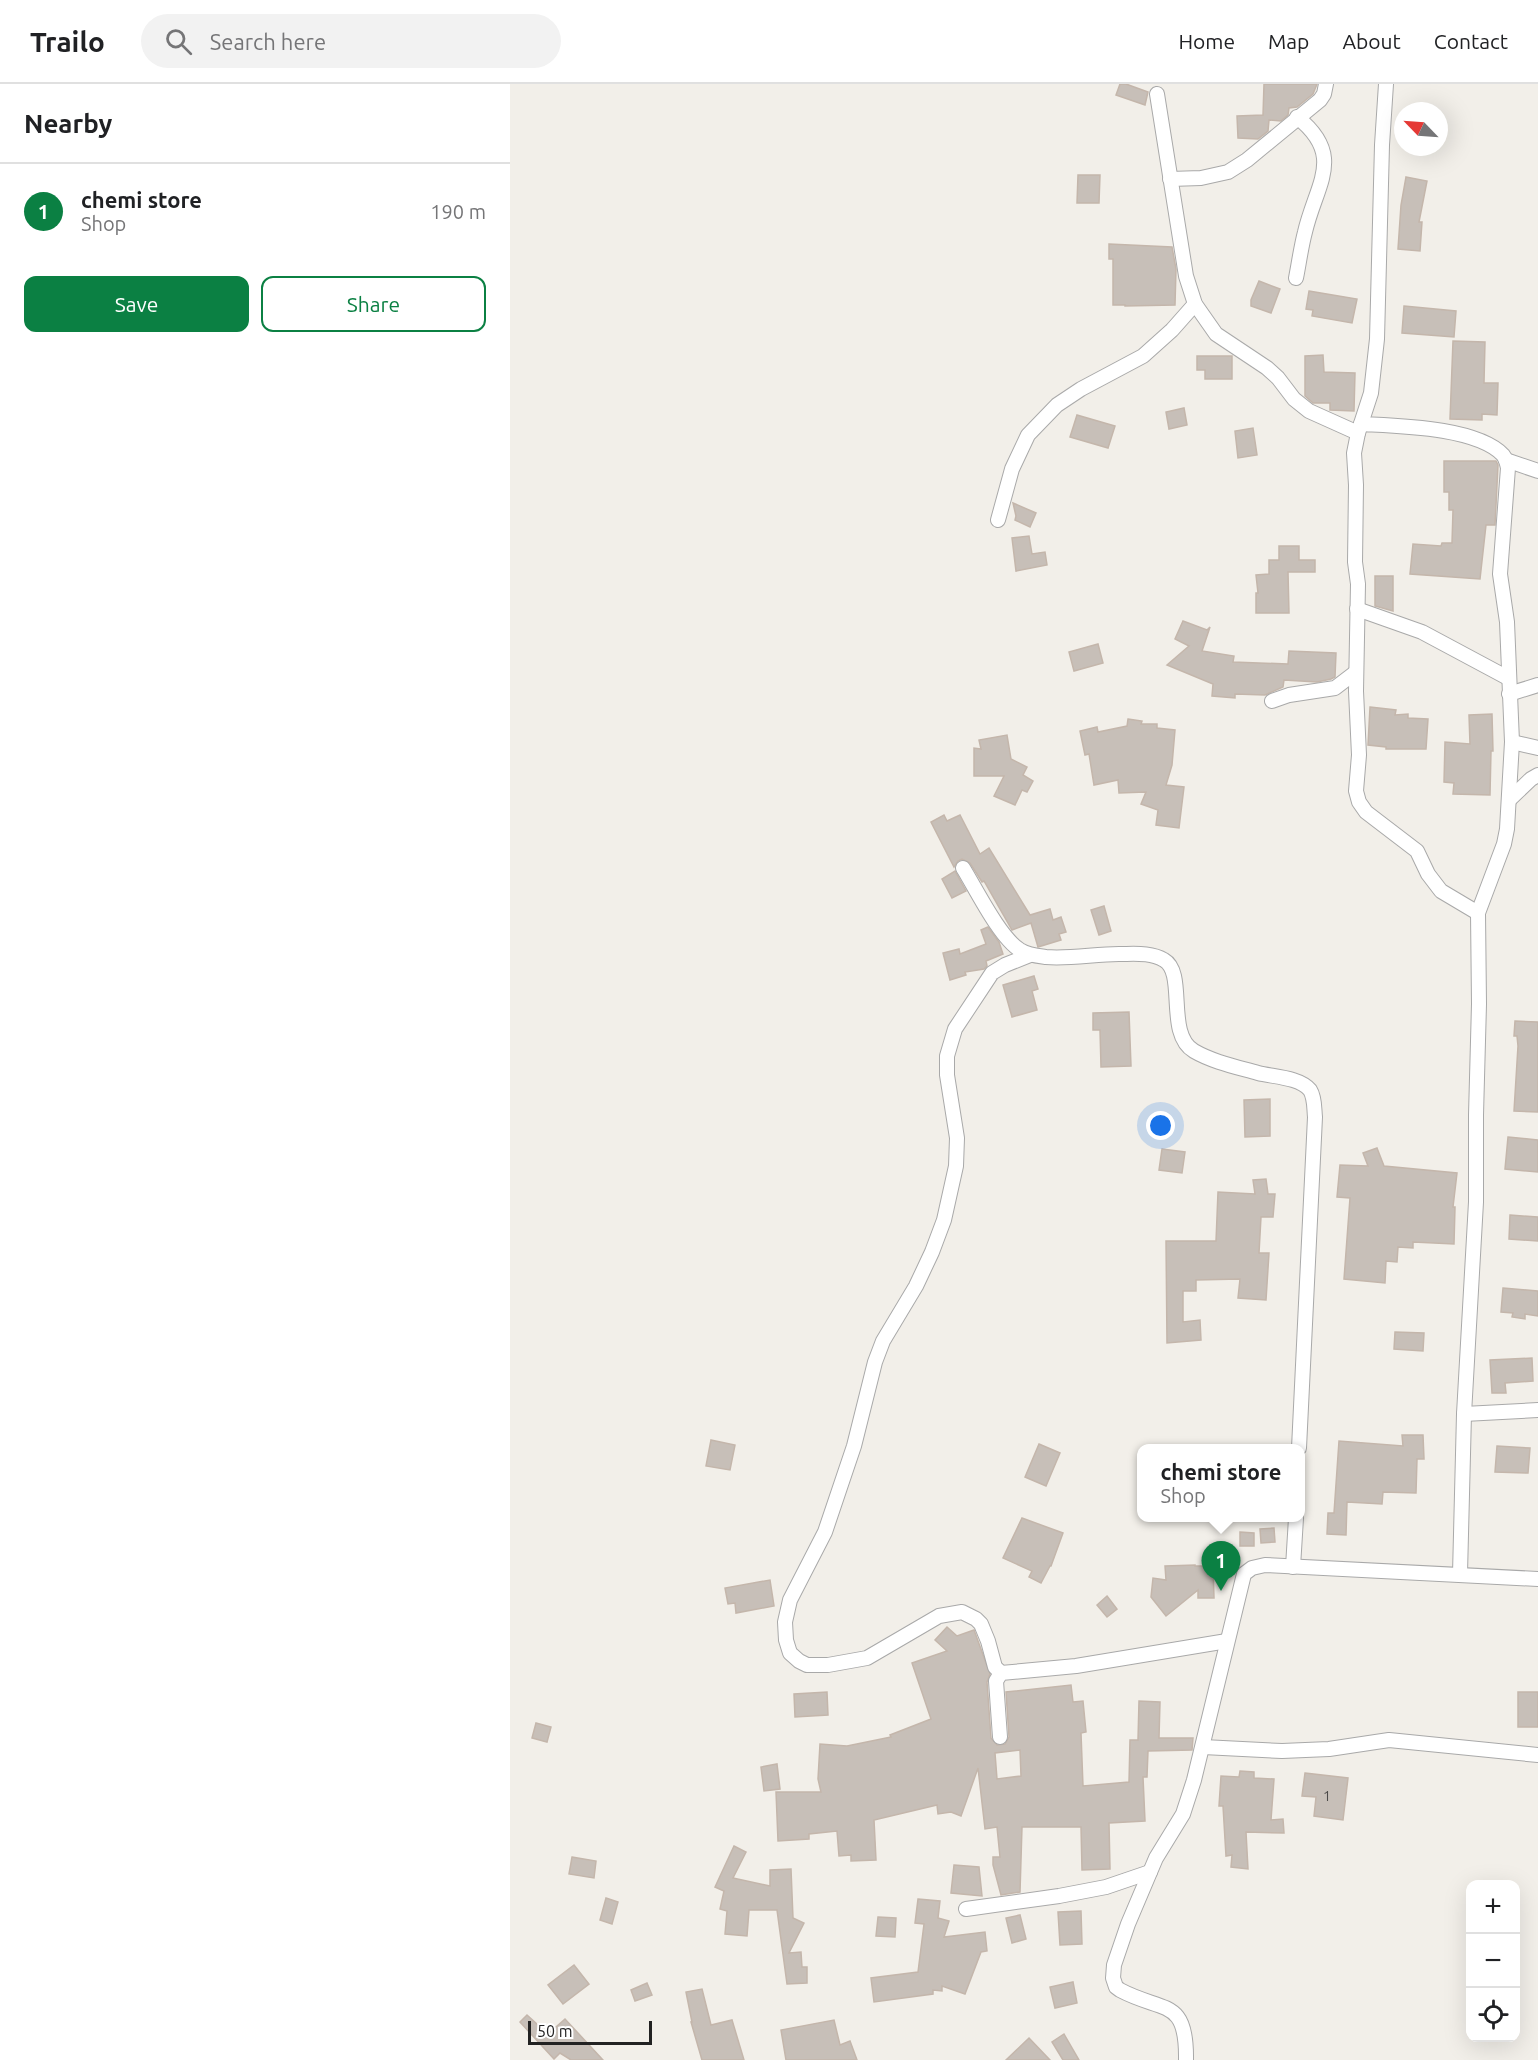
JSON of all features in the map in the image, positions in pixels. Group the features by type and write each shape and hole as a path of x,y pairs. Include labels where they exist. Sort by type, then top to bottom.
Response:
{"street":[{"path":"1170,179 1201,178 1228,171 1247,160 1320,100 1326,84"},
{"path":"1386,84 1382,145 1377,339 1371,393 1354,453 1355,562 1358,584 1356,672 1359,735 1356,785 1359,802 1374,820 1417,851 1428,874 1441,891 1478,913"},
{"path":"1157,94 1186,276 1195,304 1216,334 1267,368 1294,399 1309,411 1359,429 1438,429 1494,448 1505,457 1508,468 1500,574 1507,622 1512,742 1504,844 1478,913 1476,1202 1464,1414 1460,1574"},
{"path":"1296,278 1305,232 1321,187 1323,162 1323,147 1318,138 1297,117"},
{"path":"998,520 1012,469 1028,435 1065,399 1143,356 1172,330 1195,304"},
{"path":"1506,460 1538,471"},
{"path":"1357,609 1422,632 1508,678"},
{"path":"1272,701 1289,695 1335,688 1356,672"},
{"path":"1509,693 1538,685"},
{"path":"1512,742 1538,748"},
{"path":"1509,800 1531,778 1538,775"},
{"path":"963,868 1010,941 1020,951 1030,955 1063,957 1143,954 1162,959 1169,963 1173,971 1177,1016 1182,1038 1188,1047 1207,1058 1296,1082 1311,1091 1315,1117 1299,1444"},
{"path":"1001,1673 995,1667 981,1624 962,1612 939,1616 867,1658 828,1665 807,1665 790,1653 786,1640 785,1622 790,1600 825,1532 854,1446 874,1362 916,1286 944,1220 956,1166 957,1138 947,1075 947,1056 955,1029 992,973 1030,955"},
{"path":"1464,1414 1538,1410"},
{"path":"1293,1567 1296,1522"},
{"path":"1186,2060 1184,2026 1179,2017 1164,2008 1120,1990 1116,1987 1113,1978 1116,1957 1150,1872 1183,1814 1203,1747 1244,1574 1252,1568 1265,1565 1538,1579"},
{"path":"1001,1673 1076,1666 1227,1641"},
{"path":"1000,1737 996,1681 1001,1673"},
{"path":"1203,1747 1282,1751 1329,1749 1389,1740 1538,1755"},
{"path":"966,1909 1107,1887 1150,1872"}],"building":[{"path":"1120,84 1148,92 1145,105 1116,95"},
{"path":"1264,84 1317,84 1313,94 1297,107 1289,108 1288,115 1281,121 1269,120 1268,131 1258,139 1238,138 1237,116 1263,115"},
{"path":"1078,175 1100,175 1099,203 1077,203"},
{"path":"1406,177 1427,181 1419,222 1422,222 1420,251 1398,249 1401,205"},
{"path":"1109,244 1172,247 1176,269 1175,305 1113,305 1113,259 1109,259"},
{"path":"1259,281 1280,289 1271,313 1251,306 1251,300"},
{"path":"1309,291 1357,299 1352,323 1312,316 1313,310 1306,309"},
{"path":"1404,306 1456,311 1454,337 1402,333"},
{"path":"1453,341 1485,342 1484,383 1498,383 1497,415 1482,414 1482,420 1450,419"},
{"path":"1323,355 1324,372 1355,373 1354,411 1330,410 1330,403 1313,403 1305,396 1305,356"},
{"path":"1197,356 1232,356 1232,379 1205,379 1205,370 1197,370"},
{"path":"1184,408 1187,425 1169,429 1166,412"},
{"path":"1077,415 1115,426 1108,448 1070,437"},
{"path":"1253,428 1257,455 1238,458 1235,431"},
{"path":"1444,461 1496,461 1498,465 1495,525 1486,525 1480,579 1410,574 1413,544 1441,546 1442,543 1452,543 1453,510 1449,510 1449,492 1444,492"},
{"path":"1013,503 1036,513 1030,527 1015,520"},
{"path":"1029,536 1032,554 1045,552 1047,565 1016,571 1012,538"},
{"path":"1279,546 1299,546 1299,560 1315,560 1315,572 1288,572 1289,613 1256,613 1256,593 1258,593 1256,575 1269,574 1269,560 1279,560"},
{"path":"1375,576 1393,576 1393,611 1375,606"},
{"path":"1183,621 1207,630 1210,627 1202,651 1234,656 1233,662 1288,664 1289,651 1336,653 1335,677 1317,682 1284,680 1283,687 1265,695 1235,694 1235,698 1212,696 1213,684 1167,665 1189,646 1175,639"},
{"path":"1098,644 1103,663 1074,671 1069,652"},
{"path":"1370,707 1396,710 1395,715 1408,714 1408,718 1428,719 1426,749 1386,749 1386,747 1368,745"},
{"path":"1492,714 1493,751 1491,751 1490,795 1453,794 1454,783 1444,782 1445,742 1470,744 1469,715"},
{"path":"1128,719 1142,721 1141,724 1157,724 1157,728 1175,730 1172,765 1166,785 1184,787 1179,828 1156,825 1158,810 1141,804 1146,792 1119,793 1118,780 1094,785 1089,754 1085,755 1080,731 1097,727 1098,732 1127,726"},
{"path":"1007,735 1011,759 1027,767 1023,775 1033,781 1027,792 1022,790 1015,805 994,796 1004,776 974,776 974,748 981,749 979,740"},
{"path":"944,815 947,821 960,815 980,854 989,848 1030,915 1050,909 1053,920 1061,917 1066,932 1059,934 1061,940 1038,947 1031,923 1012,930 984,881 982,882 970,863 962,859 954,867 931,822"},
{"path":"955,871 966,891 952,898 942,879"},
{"path":"1104,906 1111,931 1099,935 1091,910"},
{"path":"988,927 999,942 1003,954 986,961 987,966 984,969 965,972 966,975 950,980 943,953 959,949 960,954 986,944 981,930"},
{"path":"1034,976 1038,989 1032,991 1037,1010 1012,1017 1003,985"},
{"path":"1129,1012 1131,1066 1101,1067 1100,1030 1093,1030 1093,1013"},
{"path":"1515,1021 1538,1022 1538,1112 1514,1111 1518,1046 1517,1036 1514,1036"},
{"path":"1270,1099 1270,1136 1245,1137 1244,1100"},
{"path":"1508,1137 1538,1140 1538,1172 1505,1169"},
{"path":"1377,1148 1384,1166 1457,1173 1453,1207 1455,1207 1454,1244 1413,1242 1413,1248 1398,1247 1397,1262 1386,1261 1385,1283 1344,1279 1350,1198 1337,1197 1340,1165 1368,1166 1363,1153"},
{"path":"1162,1149 1185,1152 1182,1173 1159,1170"},
{"path":"1266,1179 1268,1194 1275,1194 1273,1217 1261,1217 1259,1253 1269,1253 1266,1300 1238,1298 1240,1279 1196,1280 1196,1291 1183,1291 1183,1322 1200,1320 1201,1340 1167,1343 1166,1241 1216,1241 1218,1192 1255,1194 1253,1180"},
{"path":"1510,1215 1538,1217 1538,1241 1509,1239"},
{"path":"1503,1288 1538,1291 1538,1316 1525,1314 1525,1319 1512,1317 1513,1313 1501,1312"},
{"path":"1395,1332 1424,1333 1423,1351 1394,1349"},
{"path":"1532,1358 1533,1381 1505,1383 1506,1393 1492,1393 1490,1360"},
{"path":"1402,1435 1423,1435 1424,1459 1417,1459 1416,1493 1383,1492 1382,1504 1347,1502 1346,1535 1327,1534 1328,1513 1334,1513 1339,1441 1403,1446"},
{"path":"711,1440 735,1445 730,1470 706,1466"},
{"path":"1039,1444 1060,1453 1046,1486 1025,1477"},
{"path":"1497,1446 1530,1448 1528,1473 1495,1472"},
{"path":"1022,1518 1063,1533 1051,1566 1041,1583 1029,1577 1032,1571 1003,1558"},
{"path":"1274,1528 1275,1542 1261,1543 1260,1529"},
{"path":"1240,1532 1254,1533 1254,1546 1240,1546"},
{"path":"1165,1566 1213,1566 1214,1598 1198,1598 1198,1590 1166,1616 1151,1597 1153,1578 1166,1580"},
{"path":"770,1580 774,1606 736,1613 735,1603 728,1604 725,1588"},
{"path":"1107,1596 1117,1609 1107,1617 1097,1605"},
{"path":"947,1627 957,1636 974,1630 990,1674 987,1682 991,1738 997,1745 1005,1744 1009,1737 1006,1692 1071,1685 1073,1702 1083,1701 1086,1732 1081,1733 1083,1786 1129,1782 1130,1740 1138,1740 1139,1701 1160,1702 1159,1738 1193,1738 1192,1750 1148,1751 1147,1777 1143,1777 1145,1821 1109,1823 1110,1869 1082,1870 1081,1827 1022,1827 1020,1892 1001,1895 993,1865 993,1857 1000,1857 997,1827 985,1829 978,1768 961,1816 951,1812 938,1814 937,1805 874,1820 876,1860 851,1861 851,1855 839,1856 837,1831 809,1834 809,1839 778,1841 776,1792 821,1792 818,1779 820,1744 847,1746 891,1737 890,1735 931,1719 912,1663 947,1651 935,1640","holes":["1020,1750 1021,1776 997,1779 995,1753"]},
{"path":"827,1692 828,1715 795,1717 794,1694"},
{"path":"1518,1692 1538,1692 1538,1727 1518,1727"},
{"path":"536,1723 551,1727 547,1742 532,1738"},
{"path":"777,1764 780,1789 764,1791 761,1767"},
{"path":"1240,1771 1254,1772 1254,1778 1274,1779 1271,1820 1283,1819 1284,1833 1246,1832 1248,1869 1231,1867 1232,1855 1226,1856 1223,1806 1219,1806 1221,1776 1239,1777"},
{"path":"1305,1773 1348,1778 1343,1820 1314,1816 1316,1797 1302,1796"},
{"path":"734,1846 746,1852 733,1878 770,1886 770,1870 791,1869 793,1918 804,1923 789,1953 801,1952 802,1967 807,1967 807,1983 787,1984 777,1910 749,1910 747,1936 725,1934 727,1911 720,1909 724,1891 715,1887"},
{"path":"572,1857 596,1861 594,1878 569,1874"},
{"path":"954,1865 979,1867 982,1896 951,1893"},
{"path":"606,1898 618,1902 612,1924 600,1920"},
{"path":"918,1899 940,1901 938,1918 949,1921 944,1937 985,1932 987,1951 981,1952 965,1994 942,1986 942,1991 933,1990 933,1994 874,2002 871,1978 918,1972 924,1924 915,1923"},
{"path":"1081,1911 1082,1944 1060,1945 1058,1912"},
{"path":"1020,1915 1026,1939 1012,1943 1006,1918"},
{"path":"878,1917 896,1918 895,1937 876,1936"},
{"path":"574,1965 589,1984 563,2004 548,1985"},
{"path":"1073,1982 1077,2003 1055,2008 1050,1987"},
{"path":"647,1983 652,1995 635,2001 631,1990"},
{"path":"702,1989 711,2025 732,2020 744,2060 702,2060 691,2022 686,1992"},
{"path":"527,2015 548,2034 565,2019 603,2060 571,2060 560,2053 554,2059 520,2022"},
{"path":"834,2020 840,2045 850,2041 857,2060 786,2060 781,2030"},
{"path":"1064,2034 1079,2060 1063,2060 1052,2042"},
{"path":"1029,2038 1050,2060 1006,2060"}],"place":[{"name":"chemi store","path":"1221,1591"}]}
